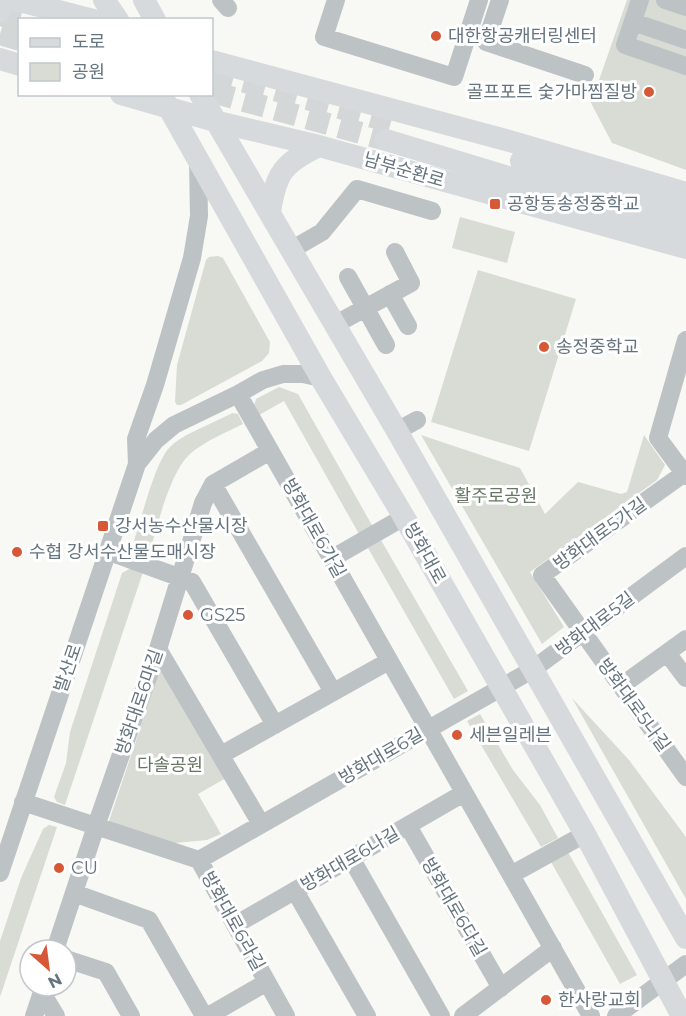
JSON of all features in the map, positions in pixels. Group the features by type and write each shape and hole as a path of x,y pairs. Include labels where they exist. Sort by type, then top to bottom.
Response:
{"main road":[{"path":"16,0 85,18"},
{"path":"104,0 117,18"},
{"path":"144,0 154,18"},
{"path":"0,4 0,11"},
{"path":"0,60 18,64"},
{"path":"213,61 502,139 686,193"},
{"name":"남부순환로","path":"134,96 165,101 218,122 319,146 686,248"},
{"name":"방화대로","path":"201,96 336,324 407,426 532,670 686,938"},
{"name":"방화대로","path":"165,101 321,378 404,517 585,834 682,1016"},
{"name":"남부순환로","path":"686,210 388,131 686,231"},
{"path":"270,212 274,186 287,166 300,155 319,146"}],"street":[{"path":"222,0 228,8 231,0"},
{"path":"336,0 324,37 454,77 479,0"},
{"path":"500,0 486,42 585,75"},
{"path":"640,0 624,45 686,66"},
{"path":"665,0 686,7"},
{"path":"633,22 686,40"},
{"name":"발산로","path":"137,464 136,439 155,385 192,258 199,216 198,158"},
{"path":"291,250 322,232 357,189 432,211"},
{"path":"336,324 411,283 395,252"},
{"path":"348,277 386,345"},
{"path":"390,294 408,326"},
{"path":"685,474 658,438 686,340"},
{"name":"발산로","path":"0,873 137,464 156,440 174,425 263,380 283,374 303,374 321,378"},
{"name":"방화대로6가길","path":"238,394 428,730"},
{"path":"270,451 213,484 333,692"},
{"name":"방화대로5가길","path":"583,633 542,576 685,474"},
{"name":"방화대로6마길","path":"60,938 158,649 196,522 213,484"},
{"path":"332,559 404,517"},
{"path":"107,551 192,582 275,725"},
{"name":"방화대로5길","path":"501,689 532,670 686,556"},
{"name":"방화대로5나길","path":"583,633 686,777"},
{"path":"621,686 686,639"},
{"path":"158,649 261,824"},
{"path":"667,653 686,678"},
{"path":"221,755 389,661"},
{"name":"방화대로6길","path":"199,860 501,689"},
{"path":"428,730 591,1016"},
{"name":"방화대로6나길","path":"235,925 464,794"},
{"path":"23,802 199,860"},
{"name":"방화대로6다길","path":"408,826 501,988"},
{"path":"511,875 585,834"},
{"path":"351,858 441,1016"},
{"name":"방화대로6라길","path":"199,860 286,1016"},
{"path":"295,891 367,1016"},
{"path":"74,893 149,920 206,1016"},
{"path":"463,1016 553,948"},
{"path":"78,963 106,972 131,1016"},
{"path":"616,1016 686,963"},
{"name":"방화대로6라길","path":"206,1016 267,982"},
{"path":"33,1016 40,998"},
{"path":"47,998 56,1016"}],"green space":[{"path":"627,0 686,0 686,170 612,143 591,103"},
{"path":"460,217 515,232 507,263 452,248"},
{"path":"209,257 223,258 270,342 269,353 262,361 181,405 177,405 175,402 177,365 206,260"},
{"path":"478,270 576,299 529,451 431,422"},
{"path":"279,387 298,394 373,527 359,534 284,401 259,415 254,406 256,399"},
{"path":"232,413 238,414 243,424 202,445 190,454 176,474 164,502 148,557 138,553 133,544 154,477 165,453 184,437"},
{"name":"활주로공원","path":"421,435 520,468 545,514 578,482 621,494 627,492 644,435 665,465 657,480 530,572 564,627 542,644"},
{"path":"381,540 468,691 454,699 368,548"},
{"path":"131,568 143,572 65,805 57,802 54,797 66,763 70,732 122,573"},
{"name":"다솔공원","path":"160,669 226,778 198,794 221,834 207,840 164,844 109,821"},
{"path":"572,698 629,760 686,837 686,899"},
{"path":"480,714 513,770 540,805 558,838 541,847 467,721"},
{"path":"49,825 57,827 0,997 0,941 21,878 43,829"},
{"path":"568,852 637,975 620,984 551,862"}],"tunnel":[{"path":"0,15 18,20"},
{"path":"0,34 18,39"},
{"path":"213,73 391,122"},
{"path":"213,92 386,140"}],"place":[{"name":"대한항공캐터링센터","path":"436,36"},
{"name":"골프포트 숯가마찜질방","path":"649,92"},
{"name":"공항동송정중학교","path":"495,204"},
{"name":"송정중학교","path":"544,347"},
{"name":"강서농수산물시장","path":"103,526"},
{"name":"수협 강서수산물도매시장","path":"17,552"},
{"name":"GS25","path":"188,615"},
{"name":"세븐일레븐","path":"457,735"},
{"name":"CU","path":"59,868"},
{"name":"한사랑교회","path":"546,1000"}]}
